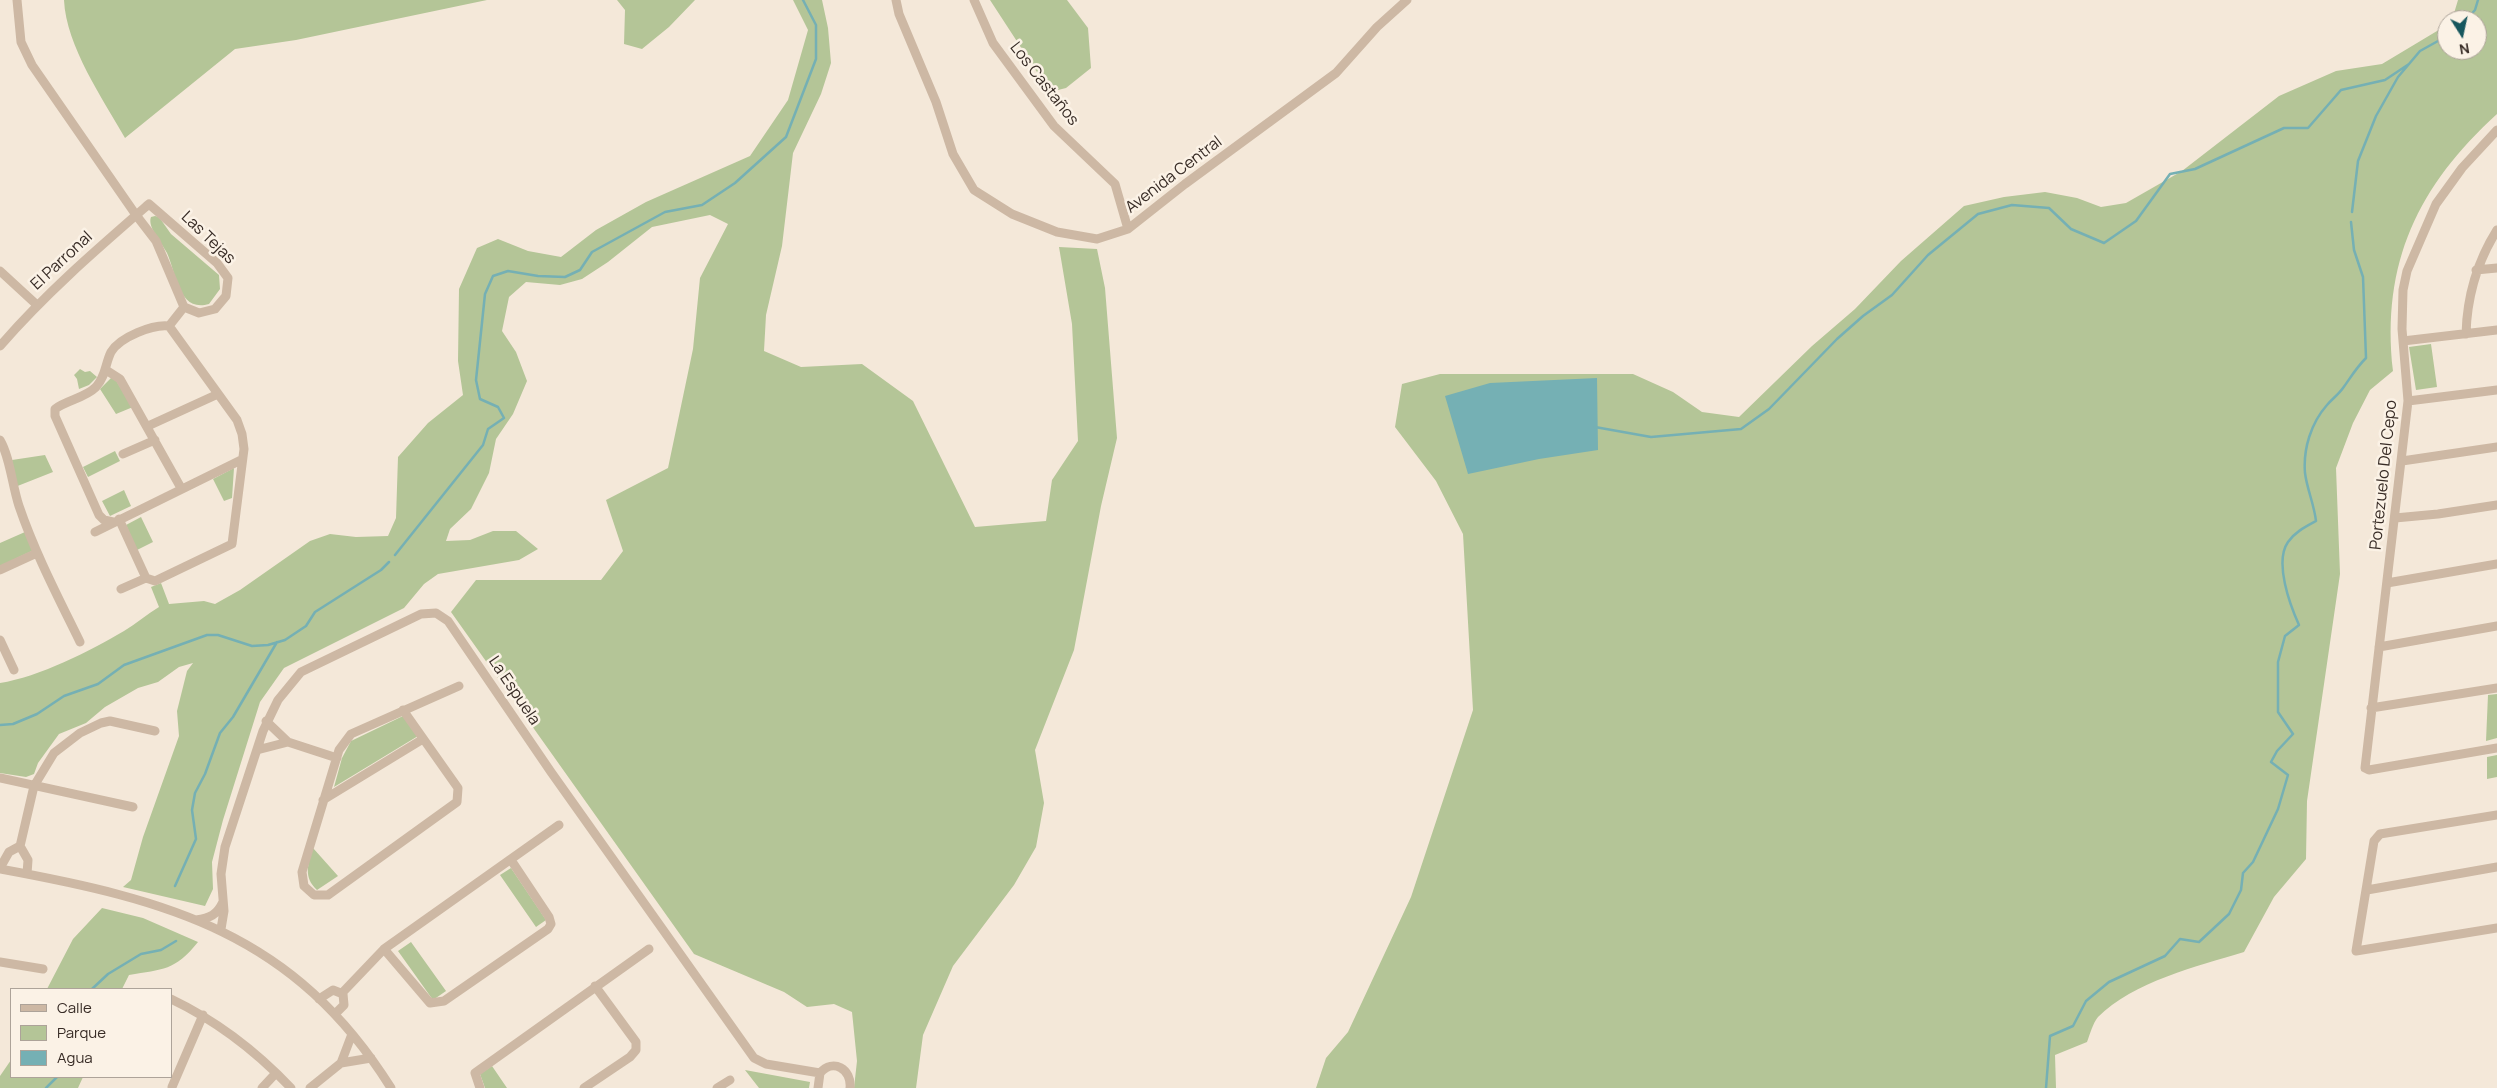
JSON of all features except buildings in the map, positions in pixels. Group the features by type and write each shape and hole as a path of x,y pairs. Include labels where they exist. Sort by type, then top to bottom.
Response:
{"street":[{"path":"17,0 22,42 32,65 136,215 151,233 161,249 178,296 184,307 169,326 148,327 120,342 110,354 106,370 92,390 55,409 55,416 99,515 104,520 116,521"},
{"name":"Avenida Central","path":"896,0 899,14 936,102 953,154 974,190 1012,214 1057,232 1097,239 1128,229 1185,184 1336,73 1377,27 1407,0"},
{"name":"Los Castaños","path":"974,0 993,43 1054,126 1115,184 1128,229"},
{"name":"Portezuelo Del Cepo","path":"2497,130 2476,151 2449,185 2426,222 2407,271 2403,290 2403,341 2408,402 2365,768 2369,770 2497,748"},
{"name":"El Parronal","path":"0,346 76,266 149,204"},
{"name":"Las Tejas","path":"149,204 218,263 228,278 226,296 215,309 199,312 184,307"},
{"path":"2466,334 2466,309 2476,270 2497,230"},
{"path":"2476,270 2497,268"},
{"path":"0,271 37,305"},
{"path":"116,521 146,578 155,582 232,544 244,442 240,427 169,326"},
{"path":"2403,341 2497,330"},
{"path":"106,370 120,379 181,488"},
{"path":"2408,402 2497,390"},
{"path":"148,426 218,394"},
{"path":"0,440 6,450 2,458 37,553 80,642"},
{"path":"124,454 155,440"},
{"path":"2402,462 2497,446"},
{"path":"95,532 241,460"},
{"path":"2395,518 2497,505"},
{"path":"0,570 37,553"},
{"path":"2387,583 2497,564"},
{"path":"121,589 146,578"},
{"name":"La Espuela","path":"221,930 223,902 221,874 225,847 266,721 285,690 301,672 422,614 431,612 441,615 458,636 551,772 754,1058 766,1064 820,1072"},
{"path":"2379,647 2497,626"},
{"path":"0,640 14,670"},
{"path":"403,710 458,788 457,802 328,895 323,896 310,892 304,886 302,877 323,800 337,758 351,734 403,710 459,686"},
{"path":"2372,708 2497,688"},
{"path":"27,874 28,860 20,846 34,786 54,753 95,724 110,721 155,731"},
{"path":"266,721 288,742 337,758"},
{"path":"323,800 423,739"},
{"path":"257,750 288,742"},
{"path":"0,778 133,807"},
{"path":"2497,815 2380,834 2374,840 2356,951 2497,928"},
{"path":"342,993 384,949 559,825"},
{"path":"20,846 9,852 0,868 116,894 159,906 221,930 271,959 335,1014 371,1058 391,1088"},
{"path":"384,949 430,1003 436,1003 444,1001 548,929 551,924 549,917 511,860"},
{"path":"2367,890 2497,867"},
{"path":"195,920 210,917 219,912 223,902"},
{"path":"480,1088 475,1073 649,948"},
{"path":"0,962 43,969"},
{"path":"584,1088 630,1057 636,1050 636,1042 594,986"},
{"path":"319,999 330,990 342,993"},
{"path":"335,1014 345,1003 342,993"},
{"path":"172,999 203,1015 255,1052 291,1088"},
{"path":"172,1087 203,1015"},
{"path":"341,1063 352,1034"},
{"path":"310,1088 341,1063 371,1058"},
{"path":"818,1088 820,1072 830,1066 841,1067 849,1076 850,1088"},
{"path":"262,1088 276,1072"},
{"path":"717,1088 730,1080"}],"green space":[{"path":"64,0 487,0 296,40 235,49 125,138 78,54 66,18"},
{"path":"617,0 695,0 669,27 642,49 624,44 625,10"},
{"path":"793,0 822,0 828,28 831,63 821,94 793,153 782,246 766,315 764,351 801,367 862,364 913,401 975,527 1046,521 1052,480 1078,441 1072,324 1059,247 1097,249 1105,288 1117,438 1101,506 1074,650 1035,750 1044,803 1036,847 1014,885 953,966 923,1035 916,1088 854,1088 857,1061 852,1012 834,1004 807,1007 784,992 694,954 451,612 476,580 601,580 623,551 606,500 668,468 693,349 700,278 728,224 710,215 652,227 608,262 582,279 560,285 526,282 509,297 502,331 516,352 527,381 513,414 496,439 489,473 471,509 450,529 446,541 470,540 493,531 516,531 538,549 519,560 438,574 424,584 404,608 284,668 260,702 223,820 212,862 213,889 205,906 123,887 131,880 143,837 179,736 177,711 187,671 193,663 179,667 158,682 138,688 105,707 86,723 59,734 38,763 34,774 26,777 0,773 0,683 31,675 64,662 96,647 128,628 159,607 151,587 161,583 169,604 204,601 215,604 240,590 310,541 330,534 356,537 388,536 396,518 398,457 428,423 463,395 458,361 459,289 477,248 498,239 528,251 561,257 596,230 646,202 750,156 788,100 808,30"},
{"path":"990,0 1067,0 1088,28 1091,68 1066,88 1050,92"},
{"path":"2458,0 2497,0 2497,114 2469,141 2446,169 2426,198 2411,229 2400,261 2393,295 2391,332 2393,371 2370,390 2353,423 2336,468 2340,574 2307,801 2306,859 2274,897 2244,952 2186,969 2166,977 2129,994 2112,1005 2096,1019 2087,1042 2055,1055 2056,1088 1316,1088 1326,1058 1348,1032 1411,897 1473,710 1463,534 1436,481 1395,427 1402,384 1440,374 1633,374 1673,392 1702,412 1739,417 1812,346 1855,309 1901,261 1964,206 2004,197 2045,192 2077,198 2101,207 2126,203 2182,171 2279,96 2336,71 2382,64 2437,31 2437,60 2487,60 2487,10 2455,10"},
{"path":"151,217 159,217 171,234 219,275 220,289 209,304 199,305 184,297 167,253 151,225"},
{"path":"2431,344 2437,387 2416,390 2409,347"},
{"path":"80,369 85,372 90,371 97,377 89,385 79,389 74,375"},
{"path":"113,376 133,407 116,414 100,389"},
{"path":"115,451 120,461 88,477 83,467"},
{"path":"45,455 53,472 15,487 12,460"},
{"path":"234,468 232,498 224,501 213,479"},
{"path":"124,490 131,506 110,516 102,501"},
{"path":"141,517 153,542 137,550 126,525"},
{"path":"25,532 34,550 0,566 0,543"},
{"path":"2497,694 2497,738 2486,741 2488,695"},
{"path":"403,716 418,736 334,787 342,758 351,741"},
{"path":"2497,755 2497,777 2487,779 2487,757"},
{"path":"313,848 338,876 317,890 308,875 308,865"},
{"path":"511,868 546,920 536,927 500,875"},
{"path":"102,908 143,918 198,942 175,964 160,970 129,975 122,988 48,988 73,939"},
{"path":"411,942 446,991 433,1000 398,951"},
{"path":"10,1061 10,1078 83,1078 78,1088 0,1088 0,1076"},
{"path":"492,1066 507,1088 485,1088 480,1074"},
{"path":"745,1070 810,1082 809,1088 759,1088"}],"water":[{"path":"1597,378 1598,450 1539,459 1468,474 1445,396 1490,383"}],"waterway":[{"path":"395,555 483,445 488,429 504,418 498,407 480,399 476,380 485,294 493,276 508,271 538,276 565,277 580,270 592,252 665,212 702,205 735,183 786,137 816,59 816,25 803,0"},
{"path":"2475,10 2478,0"},
{"path":"2352,212 2358,161 2376,116 2398,77 2420,51 2437,42"},
{"path":"1595,427 1651,437 1741,429 1769,409 1837,339 1863,316 1892,295 1928,255 1978,214 2012,205 2049,208 2071,229 2104,243 2136,221 2170,174 2195,169 2284,128 2308,128 2341,90 2385,80 2409,64"},
{"path":"2046,1088 2050,1036 2073,1026 2086,1001 2109,982 2165,956 2180,939 2199,942 2229,914 2241,890 2243,873 2253,862 2278,809 2288,775 2271,762 2277,751 2293,734 2278,712 2278,662 2285,636 2299,625 2285,584 2283,572 2284,550 2294,535 2316,521 2305,473 2305,455 2312,428 2321,412 2366,358 2363,277 2354,250 2351,222"},
{"path":"0,725 13,724 37,714 64,696 98,684 124,665 207,635 218,635 252,646 268,645 285,640 306,626 315,612 381,570 389,562"},
{"path":"175,886 196,839 192,810 195,793 205,774 220,733 233,717 277,642"},
{"path":"93,988 108,974 141,954 161,950 176,941"},
{"path":"46,1088 56,1078"}]}
